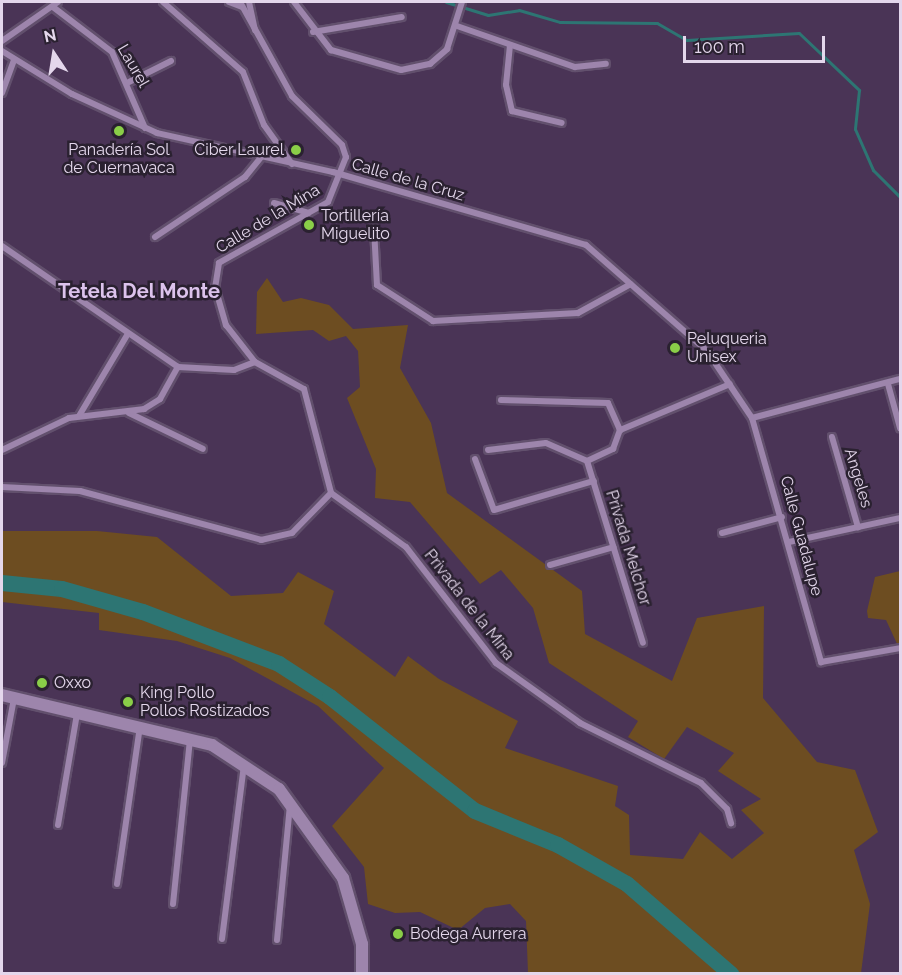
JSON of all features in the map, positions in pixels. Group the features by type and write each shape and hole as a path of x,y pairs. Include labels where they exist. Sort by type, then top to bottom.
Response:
{"street":[{"path":"229,2 241,4 256,37 292,96 342,145 342,176"},
{"path":"249,2 256,37"},
{"path":"294,2 313,32 343,55 410,70 439,58 458,24 462,2"},
{"path":"166,3 243,72 264,125 292,164"},
{"path":"2,41 56,4"},
{"name":"Laurel","path":"56,4 98,37 129,82 145,128"},
{"path":"313,32 402,17"},
{"path":"458,24 575,67 606,64"},
{"path":"510,45 506,85 512,111 562,123"},
{"name":"Calle de la Cruz","path":"2,51 14,60 145,128 342,176 580,241 707,351 752,418"},
{"path":"2,93 14,60"},
{"path":"129,82 171,62"},
{"path":"155,237 245,177 261,157"},
{"name":"Calle de la Mina","path":"331,493 304,389 255,362 223,319 215,269 328,202 342,176"},
{"path":"274,203 309,213"},
{"path":"374,228 377,285 433,321 578,313 599,307 631,284"},
{"path":"2,246 178,367 234,370 255,362"},
{"path":"79,416 127,334"},
{"path":"2,450 79,416 129,413 160,399 178,367"},
{"path":"752,418 900,379"},
{"path":"620,430 730,384"},
{"path":"888,384 900,428"},
{"path":"488,450 546,443 587,461 613,449 620,430 609,403 501,400"},
{"path":"129,413 203,449"},
{"name":"Calle Guadalupe","path":"752,418 782,517 821,662 900,648"},
{"name":"Angeles","path":"832,437 858,527"},
{"path":"475,459 494,510 594,481"},
{"name":"Privada Melchor","path":"587,461 643,643"},
{"path":"2,487 80,491 261,540 292,533 331,493"},
{"name":"Privada de la Mina","path":"331,493 406,547 513,680 580,723 701,783 727,809 731,823"},
{"path":"722,533 782,517"},
{"path":"789,542 900,518"},
{"path":"550,566 614,547"},
{"path":"2,763 8,696 190,740 244,764 290,800 343,878 362,944 362,974"},
{"path":"57,825 77,714"},
{"path":"117,884 140,727"},
{"path":"172,903 190,740"},
{"path":"222,939 244,764"},
{"path":"277,940 290,800"}],"shaded area":[{"path":"267,278 283,302 301,298 329,305 353,329 408,325 400,368 431,423 447,493 582,591 585,634 672,681 697,618 764,606 763,698 817,762 855,770 878,832 854,850 870,904 861,973 528,973 526,921 510,904 485,908 458,930 420,912 395,913 368,904 364,867 332,826 384,768 318,706 230,658 177,641 99,630 99,613 2,602 2,531 97,531 157,537 231,596 283,593 298,572 334,591 324,624 395,677 408,656 439,679 518,721 505,748 618,786 615,806 629,815 630,855 683,859 700,832 732,859 764,833 741,810 761,799 718,771 734,753 687,727 664,759 628,737 638,721 549,663 533,608 501,570 480,584 410,502 375,498 376,469 347,398 360,387 358,351 346,336 329,341 313,330 256,334 257,292"},
{"path":"900,571 899,648 886,620 868,618 867,611 875,577"}],"waterway":[{"path":"446,2 488,15 519,10 560,22 657,23 687,40 799,33 859,90 855,129 873,170 900,197"},
{"path":"2,583 62,589 143,612 279,664 330,697 475,811 558,845 627,884 731,974"}],"place":[{"name":"Panadería Sol de Cuernavaca","path":"119,131"},
{"name":"Ciber Laurel","path":"296,150"},
{"name":"Tortillería Miguelito","path":"309,225"},
{"name":"Peluqueria Unisex","path":"675,348"},
{"name":"Oxxo","path":"42,683"},
{"name":"King Pollo Pollos Rostizados","path":"128,702"},
{"name":"Bodega Aurrera","path":"398,934"}],"district":[{"name":"Tetela Del Monte","path":"139,291"}]}
